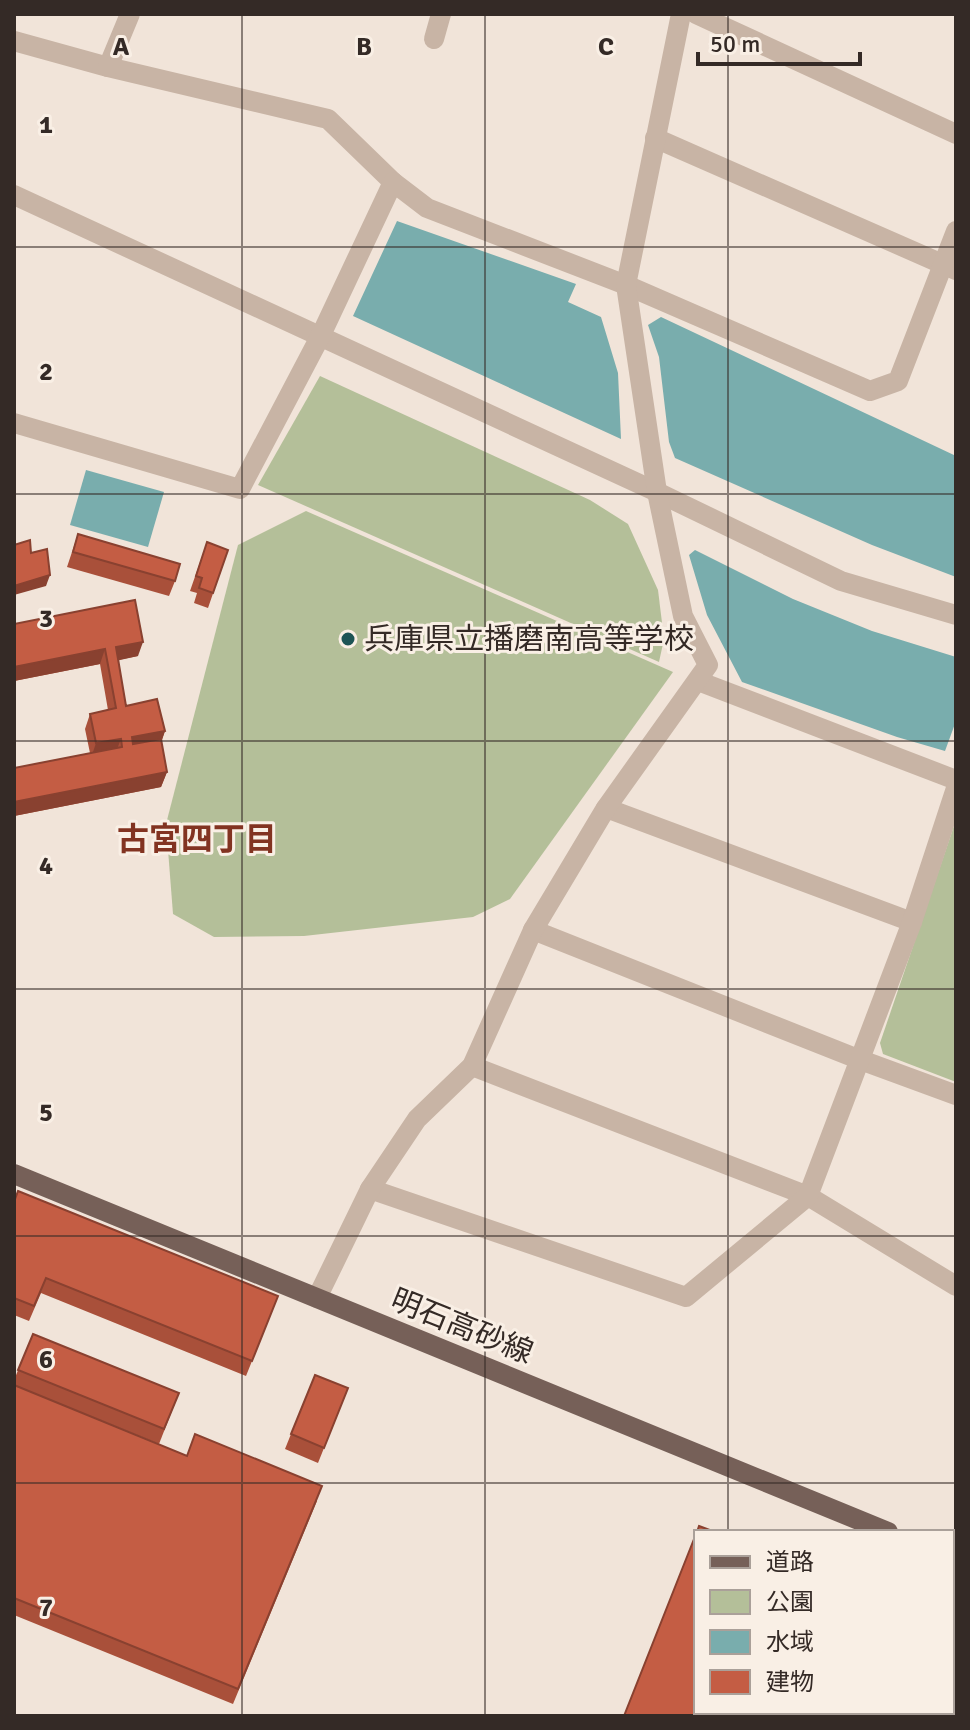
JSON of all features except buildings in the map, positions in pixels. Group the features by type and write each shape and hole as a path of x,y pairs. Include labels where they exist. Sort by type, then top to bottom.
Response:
{"main road":[{"name":"明石高砂線","path":"14,1174 883,1530"}],"street":[{"path":"108,67 130,14"},
{"path":"434,39 441,14"},
{"path":"317,1298 370,1189 417,1119 472,1066 533,930 606,808 708,665 683,616 657,492 626,285 681,14"},
{"path":"696,14 956,134"},
{"path":"14,41 108,67 328,119 393,182 427,208 626,285 870,391 898,381 950,268 956,231"},
{"path":"655,138 950,268"},
{"path":"14,423 240,489 321,335 393,182"},
{"path":"14,195 321,335 841,581 956,615"},
{"path":"698,681 956,780"},
{"path":"370,1189 686,1297 808,1196 912,922 956,788"},
{"path":"606,808 912,922"},
{"path":"533,930 956,1095"},
{"path":"472,1066 808,1196 956,1286"}],"green space":[{"path":"320,376 590,500 628,524 658,590 664,639 659,662 258,485"},
{"path":"306,511 673,672 510,899 473,917 304,936 214,937 173,914 166,824 238,545"},
{"path":"956,820 956,1082 883,1054 880,1043"}],"water":[{"path":"397,221 576,284 568,302 601,317 618,373 621,439 353,316"},
{"path":"661,317 956,456 956,577 872,545 675,458 669,442 659,357 648,325"},
{"path":"86,470 164,492 148,547 70,525"},
{"path":"695,550 793,599 872,631 956,657 956,721 945,751 742,682 707,615 689,555"}],"place":[{"name":"兵庫県立播磨南高等学校","path":"348,639"}],"district":[{"name":"古宮四丁目","path":"197,839"}]}
